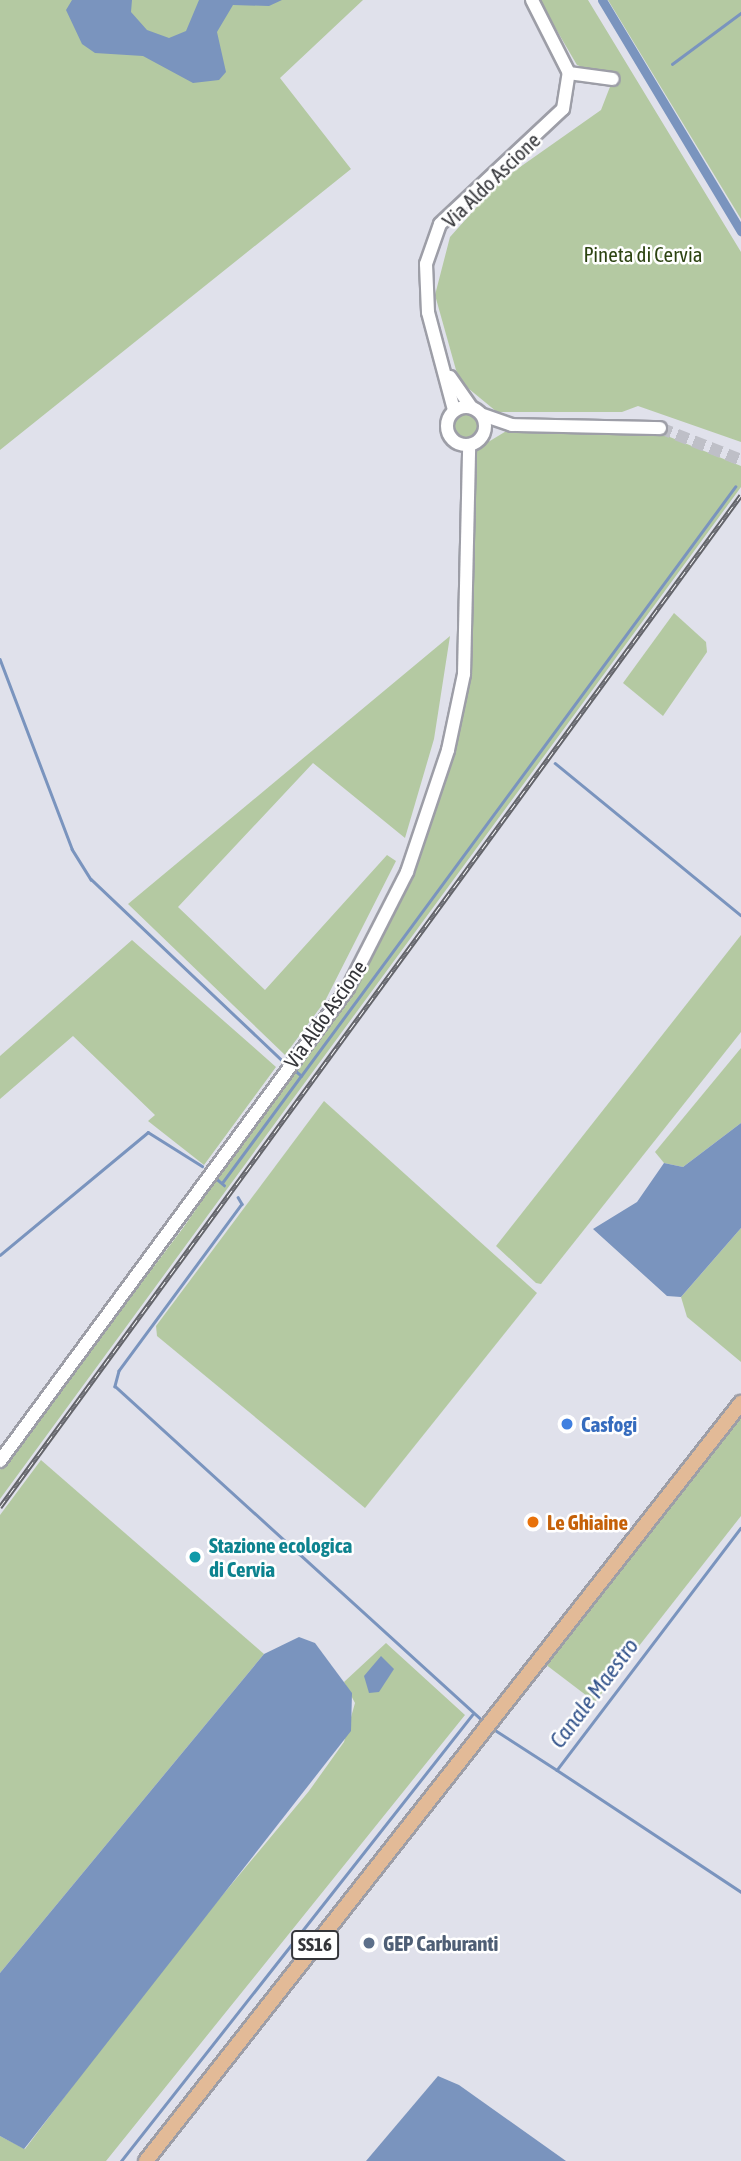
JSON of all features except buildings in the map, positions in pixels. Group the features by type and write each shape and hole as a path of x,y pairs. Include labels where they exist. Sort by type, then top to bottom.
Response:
{"main road":[{"name":"SS16","path":"146,2161 486,1723 741,1403"}],"street":[{"path":"532,0 569,73 613,79"},
{"name":"Via Aldo Ascione","path":"454,410 425,289 440,224 548,126 563,109 569,73"},
{"name":"Via Aldo Ascione","path":"440,358 471,407"},
{"path":"512,425 484,434 469,445 455,442 447,426 454,410 471,407 483,415 512,425 660,428"},
{"path":"483,415 484,434"},
{"name":"Via Aldo Ascione","path":"455,442 467,492"},
{"name":"Via Aldo Ascione","path":"0,1461 290,1067 376,937 407,872 448,750 464,674 469,445"}],"green space":[{"path":"0,0 363,0 280,78 351,169 0,450"},
{"name":"Pineta di Cervia","path":"539,0 588,0 741,252 741,442 638,406 622,412 497,412 463,384 456,370 435,295 450,237 500,181 601,110 613,79 577,65"},
{"name":"Pineta di Cervia","path":"608,0 741,0 741,219"},
{"path":"466,410 477,414 481,425 477,436 466,440 455,436 451,425 455,414"},
{"path":"508,430 660,433 741,466 741,487 0,1499 0,1470 183,1228 364,967 404,891 446,775 470,647 471,463 475,450"},
{"path":"674,613 706,642 707,652 663,716 623,683"},
{"path":"450,636 434,739 405,838 313,763 178,907 265,990 387,855 396,861 325,1001 285,1055 128,904"},
{"path":"741,935 741,1032 541,1284 536,1283 496,1246"},
{"path":"132,940 276,1067 204,1165 148,1121 155,1115 73,1036 0,1099 0,1056"},
{"path":"741,1048 741,1123 683,1167 664,1163 655,1152"},
{"path":"324,1101 537,1293 365,1508 157,1336 156,1326"},
{"path":"741,1228 741,1362 687,1317 681,1297"},
{"path":"741,1417 741,1516 595,1702 545,1664"},
{"path":"41,1460 264,1654 0,1973 0,1515"},
{"path":"386,1643 465,1715 106,2161 0,2161 0,2136 25,2149 161,1969 309,1791 344,1742 355,1703 344,1682"}],"water":[{"path":"72,0 132,0 131,12 147,30 169,38 186,31 199,0 282,0 269,6 233,5 217,32 226,72 219,80 193,83 143,56 95,53 82,44 66,10"},
{"path":"741,1123 741,1228 681,1297 667,1296 593,1229 637,1202 664,1163 683,1167"},
{"path":"299,1637 315,1643 352,1693 351,1731 24,2149 0,2136 0,1973 264,1654"},
{"path":"381,1656 394,1669 379,1692 369,1693 364,1676"},
{"path":"438,2076 459,2085 566,2161 366,2161"}],"waterway":[{"path":"602,0 741,231"},
{"path":"672,64 741,13"},
{"path":"301,1076 735,487"},
{"path":"0,659 72,849 91,879 287,1065"},
{"path":"555,763 741,915"},
{"path":"222,1183 301,1076 293,1069"},
{"path":"0,1255 148,1132 202,1166"},
{"path":"218,1180 224,1185"},
{"path":"238,1197 242,1204 119,1371 115,1386 484,1722"},
{"name":"Canale Maestro","path":"741,1528 557,1770 741,1892"},
{"path":"121,2161 472,1715"},
{"path":"492,1728 557,1770"}],"tunnel":[{"path":"660,428 741,460"}],"railway":[{"path":"0,1507 741,495"}],"place":[{"name":"Casfogi","path":"567,1424"},
{"name":"Le Ghiaine","path":"533,1522"},
{"name":"Stazione ecologica di Cervia","path":"195,1557"},
{"name":"GEP Carburanti","path":"369,1943"}]}
